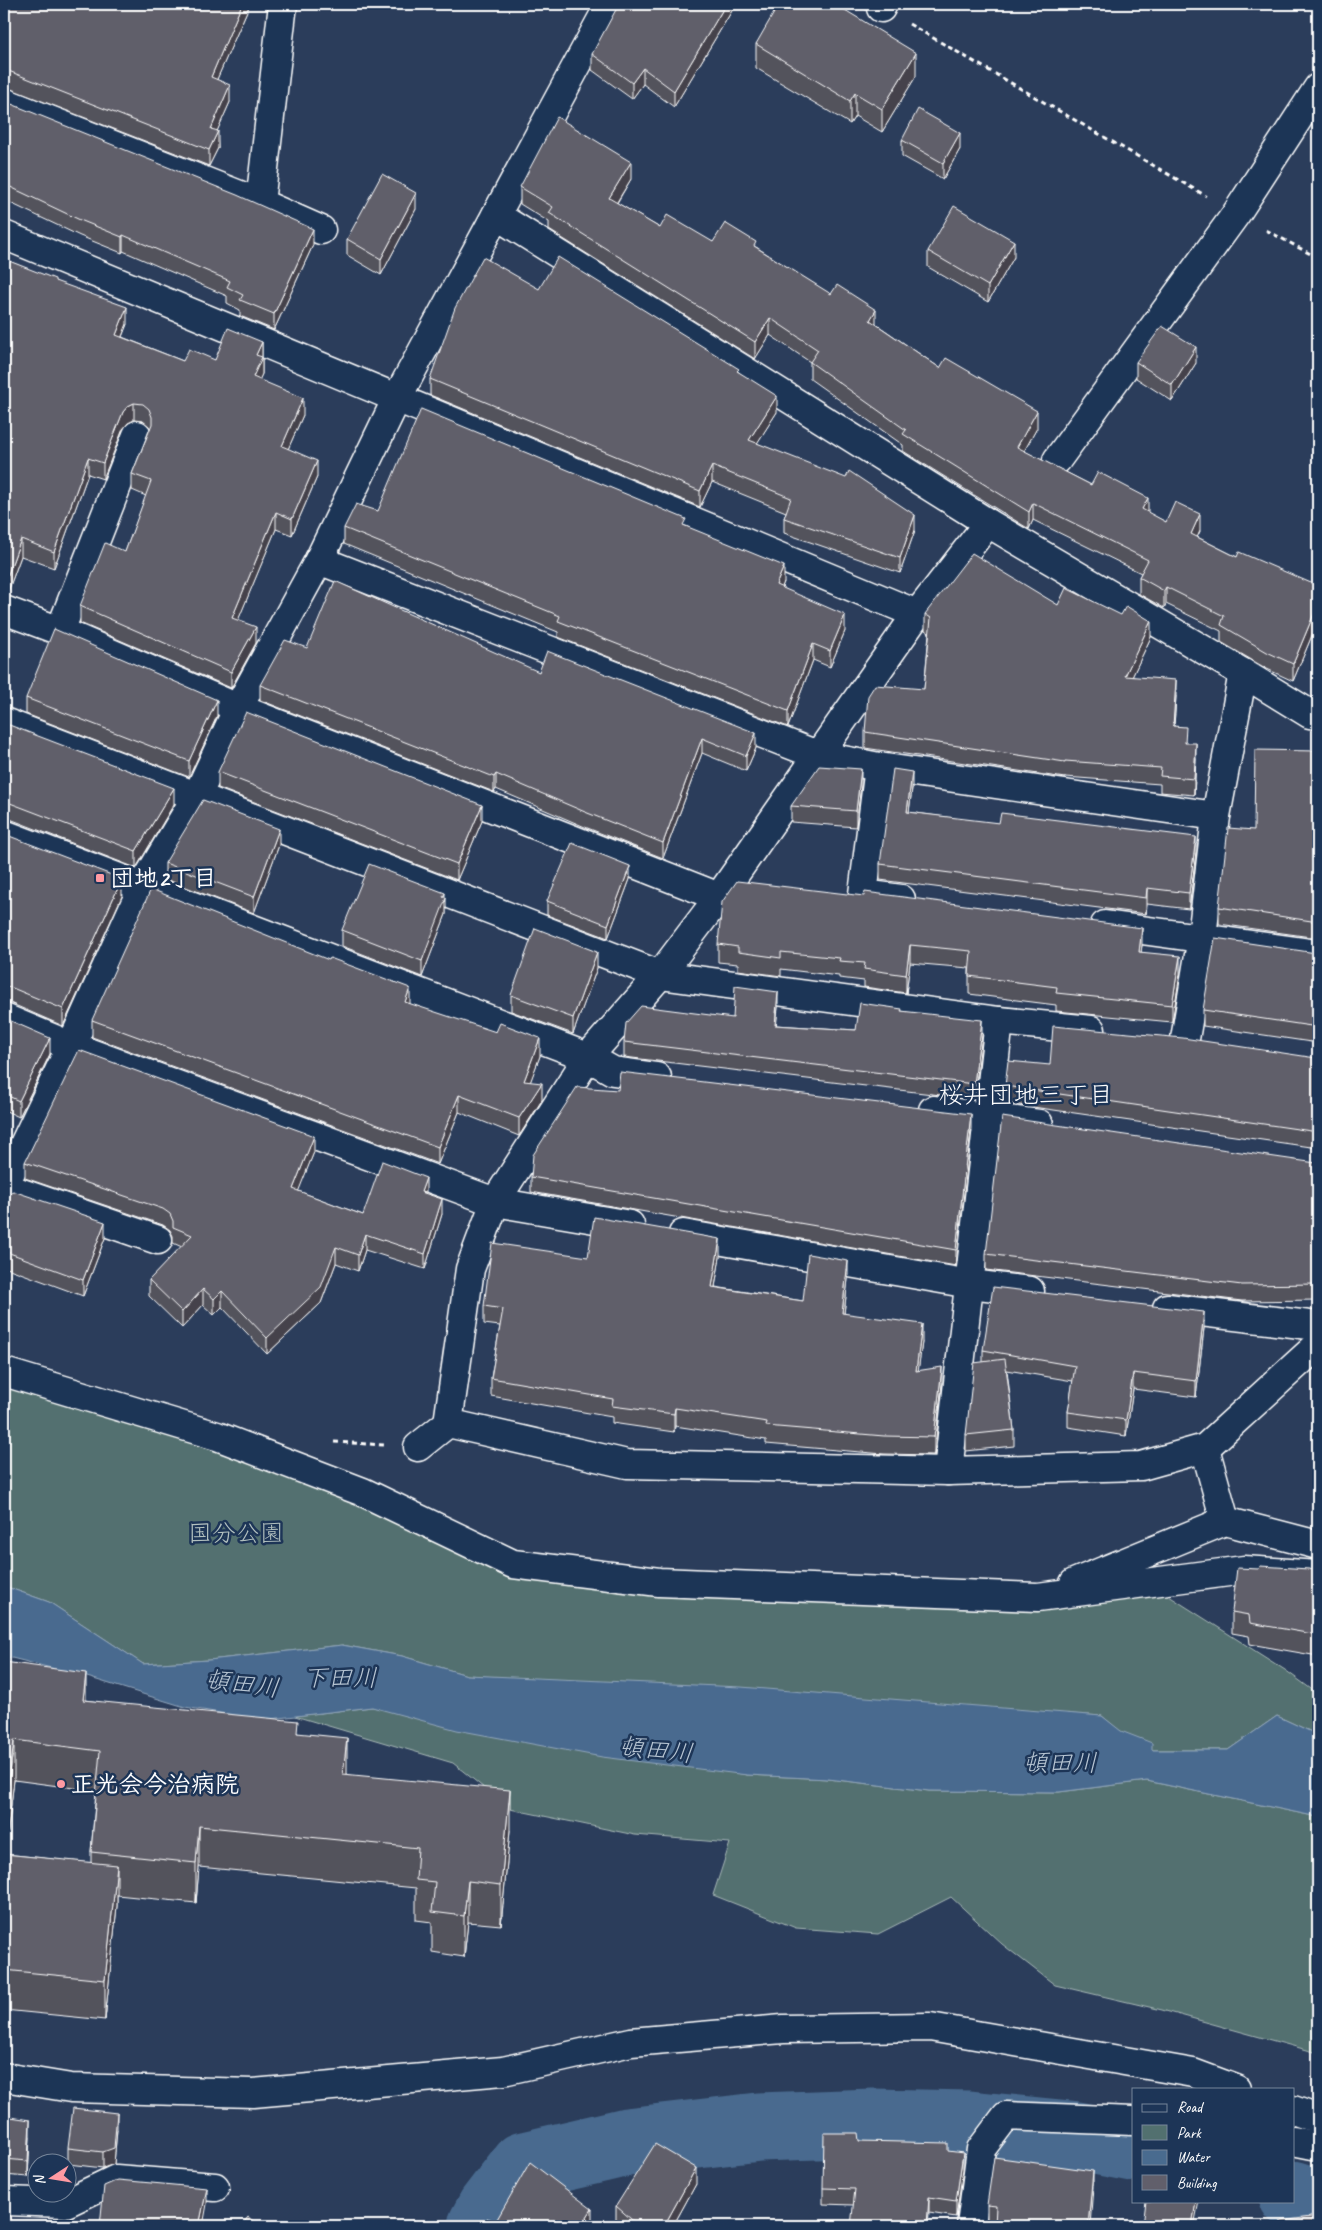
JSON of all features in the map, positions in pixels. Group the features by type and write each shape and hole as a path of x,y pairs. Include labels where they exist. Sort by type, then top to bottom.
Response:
{"street":[{"path":"260,203 283,4"},
{"path":"158,1240 4,1186 71,1046 143,886 197,796 238,708 319,560 397,398 610,4"},
{"path":"1057,460 1236,214 1318,88"},
{"path":"4,102 260,203 321,230"},
{"path":"496,215 988,524 1310,714 1318,715"},
{"path":"4,235 917,614"},
{"path":"60,631 137,435"},
{"path":"418,1447 448,1423 470,1269 495,1202 588,1057 660,975 917,614 988,524"},
{"path":"319,560 817,755 879,767 1216,816"},
{"path":"4,610 60,631 238,708 718,896"},
{"path":"1185,1039 1202,937 1216,816 1243,673"},
{"path":"4,722 660,975 999,1021 1117,1033"},
{"path":"879,767 863,894 921,901"},
{"path":"4,834 588,1057 613,1071 682,1080"},
{"path":"1076,921 1318,954"},
{"path":"4,1018 71,1046 495,1202 970,1284 1057,1294"},
{"path":"948,1472 999,1021"},
{"path":"1156,1036 1214,1044"},
{"path":"909,1107 988,1116 1066,1128"},
{"path":"1144,1305 1318,1326"},
{"path":"448,1423 627,1464 948,1472 1141,1466 1205,1448 1318,1345"},
{"path":"4,1372 235,1443 363,1492 513,1564 659,1582 1038,1597 1244,1570 1318,1575"},
{"path":"1205,1448 1225,1521"},
{"path":"1038,1597 1225,1521 1318,1545"},
{"path":"4,2077 71,2088 253,2094 503,2071 631,2042 783,2029 930,2027 1193,2073 1233,2088"},
{"path":"1294,2110 1318,2119"},
{"path":"972,2226 981,2149 1006,2116 1132,2121"},
{"path":"1294,2141 1318,2146"},
{"path":"4,2201 66,2203 116,2178 215,2187"}],"path":[{"path":"882,6 1236,214 1318,258"}],"green space":[{"name":"国分公園","path":"4,1382 218,1448 366,1506 498,1570 1158,1589 1285,1670 1318,1694 1318,1735 1277,1716 1228,1750 1152,1750 1120,1731 1102,1716 467,1675 402,1656 342,1645 209,1660 143,1664 49,1602 4,1586"},
{"path":"372,1707 747,1775 828,1779 929,1791 1059,1792 1147,1781 1318,1817 1318,2053 1162,2010 1055,1985 1002,1944 951,1897 878,1934 796,1928 713,1895 730,1843 635,1835 510,1809 453,1763 295,1716"}],"water":[{"path":"4,1586 49,1602 143,1664 209,1660 342,1645 402,1656 467,1675 741,1687 1102,1716 1121,1731 1152,1743 1152,1750 1228,1750 1277,1716 1318,1735 1318,1817 1147,1781 1059,1792 929,1791 828,1779 747,1775 602,1757 457,1730 372,1707 262,1720 185,1707 87,1677 4,1656"}],"building":[{"path":"4,4 242,4 211,77 230,85 211,129 218,131 209,150 6,70 8,65 4,64"},
{"path":"619,4 636,4 642,8 644,4 726,4 674,91 643,68 632,83 592,54"},
{"path":"779,4 789,7 791,4 801,4 809,8 811,4 835,4 916,53 882,109 855,93 850,101 756,44"},
{"path":"4,101 237,195 313,229 274,314 240,300 243,295 227,287 230,281 123,235 122,237 80,220 4,184"},
{"path":"918,109 960,133 943,163 902,140"},
{"path":"557,117 631,162 609,198 660,228 667,215 713,242 725,223 756,242 754,246 831,294 837,285 876,310 870,320 940,368 946,358 1037,411 1017,447 1091,485 1098,472 1148,498 1142,509 1166,522 1175,502 1200,514 1191,534 1237,557 1239,552 1318,586 1318,604 1293,664 1267,652 1221,625 1224,616 1166,587 1164,591 1139,577 1148,560 1033,503 1029,512 903,434 906,430 810,362 818,350 770,318 755,342 549,213 553,207 520,187"},
{"path":"382,174 416,193 381,259 347,239"},
{"path":"954,206 1014,241 988,286 928,251"},
{"path":"483,257 539,289 558,257 739,369 737,371 777,396 749,440 846,478 849,471 915,515 900,558 784,518 791,498 712,466 700,491 430,379 455,308"},
{"path":"4,259 55,279 55,281 127,307 116,335 183,361 189,349 215,360 228,328 262,342 256,355 262,357 253,377 303,398 282,446 317,461 292,519 276,512 232,618 256,627 231,672 80,606 105,543 125,552 151,481 132,474 152,424 149,409 143,404 134,403 123,412 103,463 88,458 54,552 21,539 7,577 4,576"},
{"path":"1162,326 1196,347 1172,385 1136,362"},
{"path":"421,409 686,519 683,525 784,566 776,585 845,615 830,651 813,644 788,711 558,621 560,616 344,528 356,504 378,511"},
{"path":"972,553 1058,605 1066,588 1121,615 1126,606 1151,621 1125,676 1176,680 1173,726 1186,727 1185,743 1196,743 1194,779 1160,776 1161,768 1065,762 865,732 868,696 875,685 924,689 931,618 925,614"},
{"path":"335,581 539,672 547,651 756,733 746,756 702,738 663,843 496,774 494,777 260,685 285,640 307,648"},
{"path":"54,629 217,700 189,761 26,698"},
{"path":"246,712 482,805 457,864 218,772"},
{"path":"4,723 174,788 136,851 4,802"},
{"path":"1255,750 1318,751 1318,922 1219,907 1228,828 1254,830"},
{"path":"819,766 861,769 856,811 791,806"},
{"path":"893,769 912,772 907,812 999,823 1001,813 1196,837 1189,893 1147,888 1146,898 880,864"},
{"path":"203,800 279,829 254,897 165,863"},
{"path":"4,834 122,879 63,1009 4,986"},
{"path":"572,843 630,866 608,925 547,901"},
{"path":"369,864 445,893 443,897 446,898 422,961 342,930"},
{"path":"737,881 864,896 865,892 1142,928 1139,952 1180,956 1172,1005 1056,993 1057,987 969,976 971,951 910,945 906,975 864,969 865,963 839,961 840,958 781,952 781,958 738,952 738,947 718,944 722,902"},
{"path":"151,889 329,960 330,958 410,988 405,1002 496,1032 500,1023 540,1038 524,1081 542,1083 519,1118 459,1095 438,1147 92,1020"},
{"path":"535,928 597,952 573,1018 511,995"},
{"path":"1215,938 1318,952 1318,1027 1203,1010"},
{"path":"735,986 778,992 775,1025 856,1030 860,1003 902,1009 901,1011 982,1020 974,1084 624,1042 626,1023 641,1006 733,1018"},
{"path":"4,1018 50,1038 19,1101 4,1094"},
{"path":"1053,1026 1183,1038 1318,1058 1318,1132 1005,1086 1008,1061 1050,1065"},
{"path":"79,1050 314,1136 293,1189 363,1215 382,1161 426,1178 421,1192 442,1199 425,1254 365,1234 358,1255 336,1247 321,1287 267,1338 222,1291 214,1299 203,1289 182,1312 149,1280 192,1235 173,1227 170,1214 163,1209 25,1162"},
{"path":"620,1072 971,1114 956,1250 531,1177 533,1155 577,1087 618,1090"},
{"path":"1002,1117 1318,1163 1318,1284 1242,1285 986,1254"},
{"path":"13,1191 105,1222 83,1280 4,1251 4,1211"},
{"path":"594,1217 720,1239 712,1287 803,1301 808,1254 848,1261 842,1313 922,1324 916,1371 942,1367 934,1437 884,1436 766,1426 767,1422 675,1408 674,1414 612,1406 613,1399 491,1378 503,1309 484,1306 492,1243 588,1257"},
{"path":"993,1287 1204,1312 1196,1381 1133,1373 1126,1420 1068,1412 1075,1366 983,1350"},
{"path":"1005,1359 1014,1430 966,1435 974,1363"},
{"path":"1260,1566 1318,1571 1318,1635 1250,1623 1249,1615 1232,1612 1237,1568 1259,1569"},
{"path":"4,1662 86,1673 83,1700 298,1721 297,1733 347,1738 343,1774 510,1790 501,1885 468,1881 464,1916 432,1912 435,1882 416,1880 418,1848 199,1826 196,1863 91,1852 100,1751 14,1740 4,1823"},
{"path":"4,1854 117,1865 105,1980 4,1970"},
{"path":"73,2108 117,2113 114,2148 103,2152 68,2148"},
{"path":"4,2116 30,2120 28,2161 4,2159"},
{"path":"824,2133 858,2133 859,2141 948,2143 948,2151 963,2153 956,2201 929,2197 927,2226 851,2226 855,2189 823,2188"},
{"path":"655,2144 696,2168 664,2226 639,2226 616,2206"},
{"path":"994,2157 1093,2171 1088,2226 995,2226 996,2206 987,2205"},
{"path":"530,2162 592,2209 581,2226 484,2226 487,2218 496,2221"},
{"path":"118,2180 207,2188 199,2226 100,2226 104,2186"},
{"path":"1146,2202 1196,2202 1192,2226 1143,2226"},
{"path":"1318,2216 1318,2226 1280,2226 1281,2221"},
{"path":"248,2217 260,2226 241,2226"}],"waterway":[{"path":"482,2226 491,2209 524,2166 627,2142 759,2127 873,2123 969,2125 1070,2135 1132,2147"},
{"path":"1294,2195 1318,2203"}],"place":[{"name":"団地2丁目","path":"100,878"},
{"name":"正光会今治病院","path":"61,1784"}],"district":[{"name":"桜井団地三丁目","path":"1026,1095"}],"water label":[{"name":"下田川","path":"340,1678"},
{"name":"頓田川","path":"242,1684"},
{"name":"頓田川","path":"656,1750"},
{"name":"頓田川","path":"1060,1763"}]}
